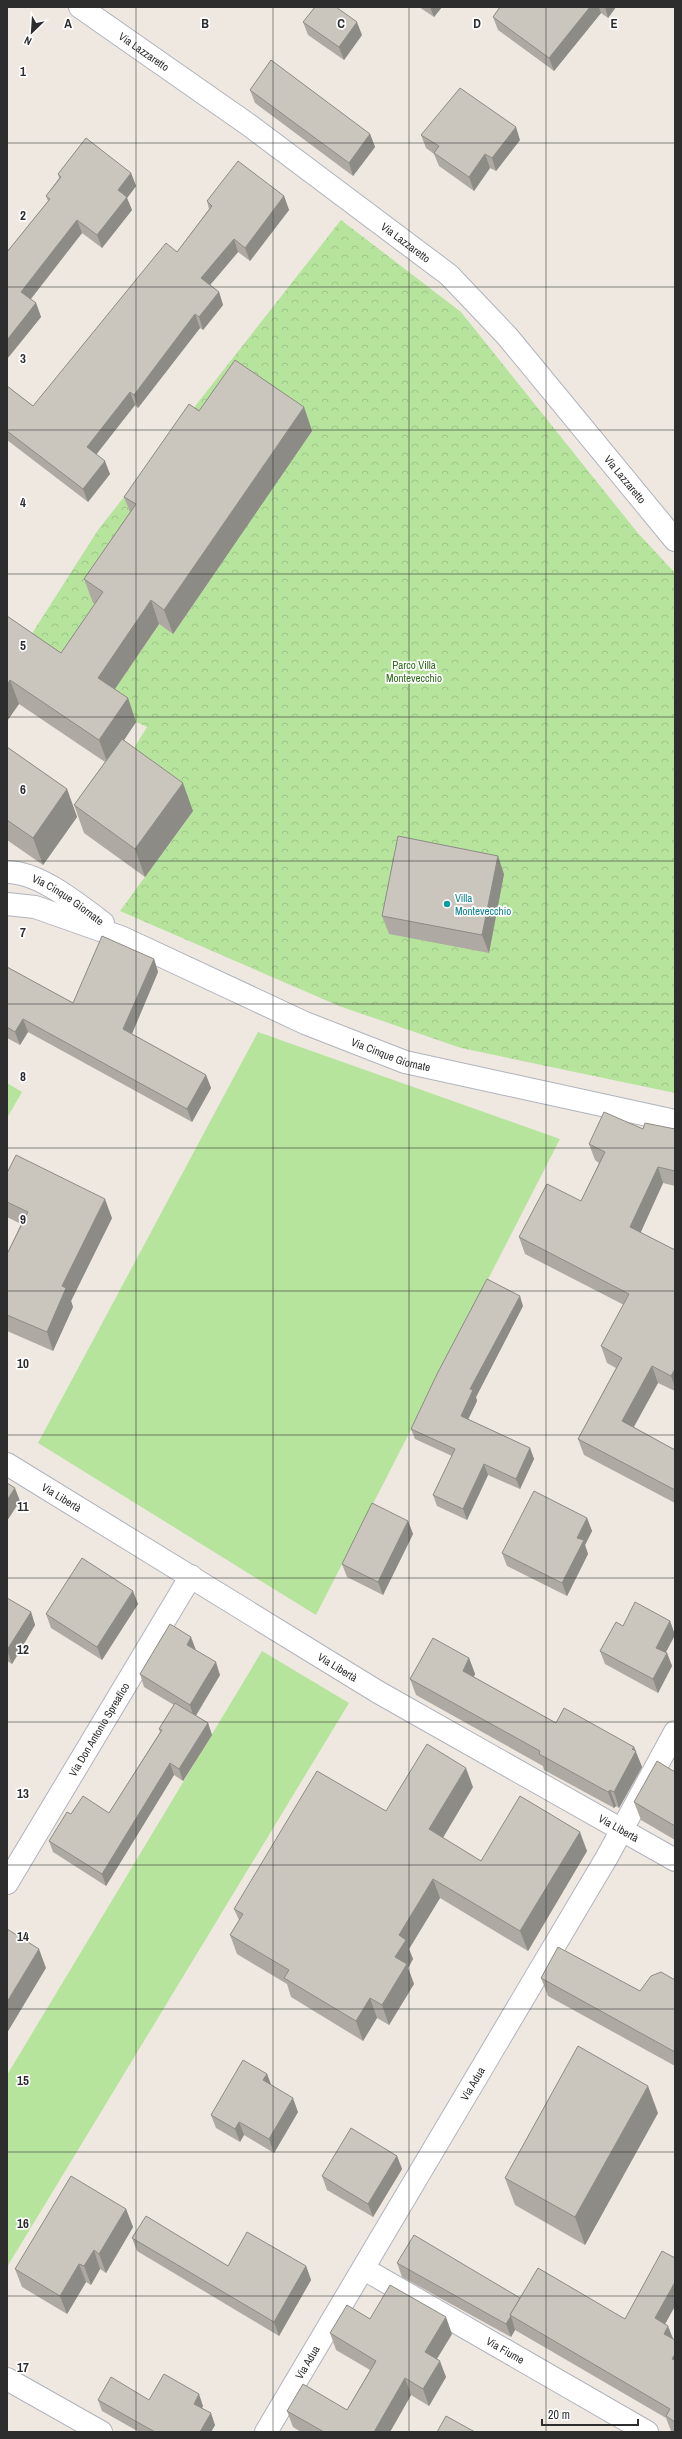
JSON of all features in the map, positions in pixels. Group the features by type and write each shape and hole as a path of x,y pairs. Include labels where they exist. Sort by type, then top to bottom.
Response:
{"street":[{"name":"Via Lazzaretto","path":"80,7 249,125 449,276 507,336 675,540"},
{"name":"Via Cinque Giornate","path":"7,872 14,872 39,880 74,901 123,938"},
{"name":"Via Cinque Giornate","path":"7,904 34,907 64,916 123,938 305,1023 405,1062 675,1121"},
{"name":"Via Libertà","path":"7,1464 378,1692 675,1860"},
{"name":"Via Don Antonio Spreafico","path":"7,1883 191,1576"},
{"name":"Via Adua","path":"266,2432 364,2270 622,1830 675,1732"},
{"name":"Via Fiume","path":"364,2270 647,2432"},
{"path":"7,2379 101,2432"}],"green space":[{"name":"Parco Villa Montevecchio","path":"341,220 461,312 637,532 675,573 675,1093 461,1048 339,1006 120,911 193,811 126,761 147,727 136,722 24,646 98,530"},
{"path":"258,1032 560,1139 316,1615 38,1443"},
{"path":"7,1083 22,1092 7,1118"},
{"path":"262,1651 349,1703 7,2267 7,2075"}],"building":[{"path":"315,7 336,7 357,22 339,47 303,22"},
{"path":"500,7 590,7 549,58 493,17"},
{"path":"271,60 370,134 349,163 250,90"},
{"path":"460,88 516,127 492,158 485,154 469,177 434,153 439,146 421,135"},
{"path":"86,138 131,173 118,190 127,197 97,235 77,220 21,292 36,303 7,340 7,252 50,199 46,196 61,177 58,174"},
{"path":"238,161 284,196 245,248 234,239 201,278 219,292 199,317 195,314 134,395 130,392 87,447 105,461 83,489 7,431 7,386 33,406 166,243 177,252 212,206 207,201"},
{"path":"235,360 304,407 164,610 151,600 98,678 128,698 99,740 10,680 7,685 7,616 61,653 103,592 84,579 136,504 124,497 189,404 199,411"},
{"path":"122,739 183,783 135,849 74,805"},
{"path":"7,747 67,789 33,838 7,820"},
{"name":"Villa Montevecchio","path":"398,836 498,856 482,935 382,916"},
{"path":"102,936 154,959 123,1029 206,1075 187,1109 23,1019 15,1032 7,1027 7,967 73,1003"},
{"path":"604,1112 643,1129 645,1123 675,1129 675,1171 658,1167 630,1227 675,1250 675,1369 671,1376 652,1366 622,1421 675,1450 675,1490 578,1439 622,1358 601,1346 629,1294 519,1237 547,1184 581,1201 605,1152 589,1144"},
{"path":"16,1155 105,1199 62,1286 66,1288 47,1332 7,1315 7,1254 28,1212 7,1202 7,1173"},
{"path":"487,1279 520,1296 470,1389 473,1390 461,1416 530,1448 516,1479 484,1464 463,1509 433,1495 455,1449 411,1429 437,1374"},
{"path":"7,1483 15,1488 7,1500"},
{"path":"534,1491 587,1518 577,1538 584,1540 562,1583 502,1553"},
{"path":"372,1503 408,1521 378,1582 342,1564"},
{"path":"82,1558 133,1591 97,1647 46,1614"},
{"path":"7,1598 31,1612 7,1650"},
{"path":"635,1602 670,1621 656,1648 667,1653 653,1679 600,1651 616,1622 623,1626"},
{"path":"170,1624 191,1637 187,1645 216,1662 190,1705 140,1674"},
{"path":"433,1638 469,1658 463,1671 556,1723 564,1708 634,1747 632,1749 636,1751 614,1792 610,1790 608,1792 539,1754 540,1751 410,1679"},
{"path":"175,1703 208,1723 179,1769 170,1763 102,1874 49,1841 67,1812 71,1814 83,1796 109,1813 162,1730 159,1729"},
{"path":"427,1744 466,1768 429,1829 481,1861 520,1796 580,1832 520,1931 433,1879 399,1935 406,1940 395,1957 407,1964 382,2005 370,1998 356,2021 284,1978 289,1970 230,1935 243,1914 234,1909 317,1771 386,1811"},
{"path":"657,1761 675,1772 675,1826 634,1802"},
{"path":"7,1929 39,1949 7,2002"},
{"path":"558,1947 640,1991 651,1976 661,1972 675,1980 675,2052 541,1978"},
{"path":"578,2046 648,2086 575,2217 505,2178"},
{"path":"243,2060 267,2074 263,2080 293,2098 269,2139 239,2122 235,2129 211,2115"},
{"path":"351,2128 397,2156 368,2204 322,2176"},
{"path":"71,2176 126,2209 99,2254 94,2250 84,2266 79,2264 60,2296 15,2269"},
{"path":"146,2216 228,2266 247,2232 306,2266 274,2322 132,2238"},
{"path":"414,2235 520,2298 506,2324 397,2263"},
{"path":"662,2251 675,2258 675,2282 655,2318 668,2326 664,2334 675,2340 675,2354 672,2359 675,2360 675,2422 666,2416 670,2409 510,2315 538,2268 625,2319"},
{"path":"390,2285 446,2317 425,2352 440,2361 423,2389 405,2378 374,2432 324,2432 287,2411 303,2384 347,2410 376,2361 330,2333 347,2305 370,2319"},
{"path":"164,2374 199,2394 194,2404 211,2413 200,2432 155,2432 98,2400 111,2377 149,2400"},
{"path":"446,2416 475,2432 437,2432"}],"place":[{"name":"Villa Montevecchio","path":"447,904"}]}
